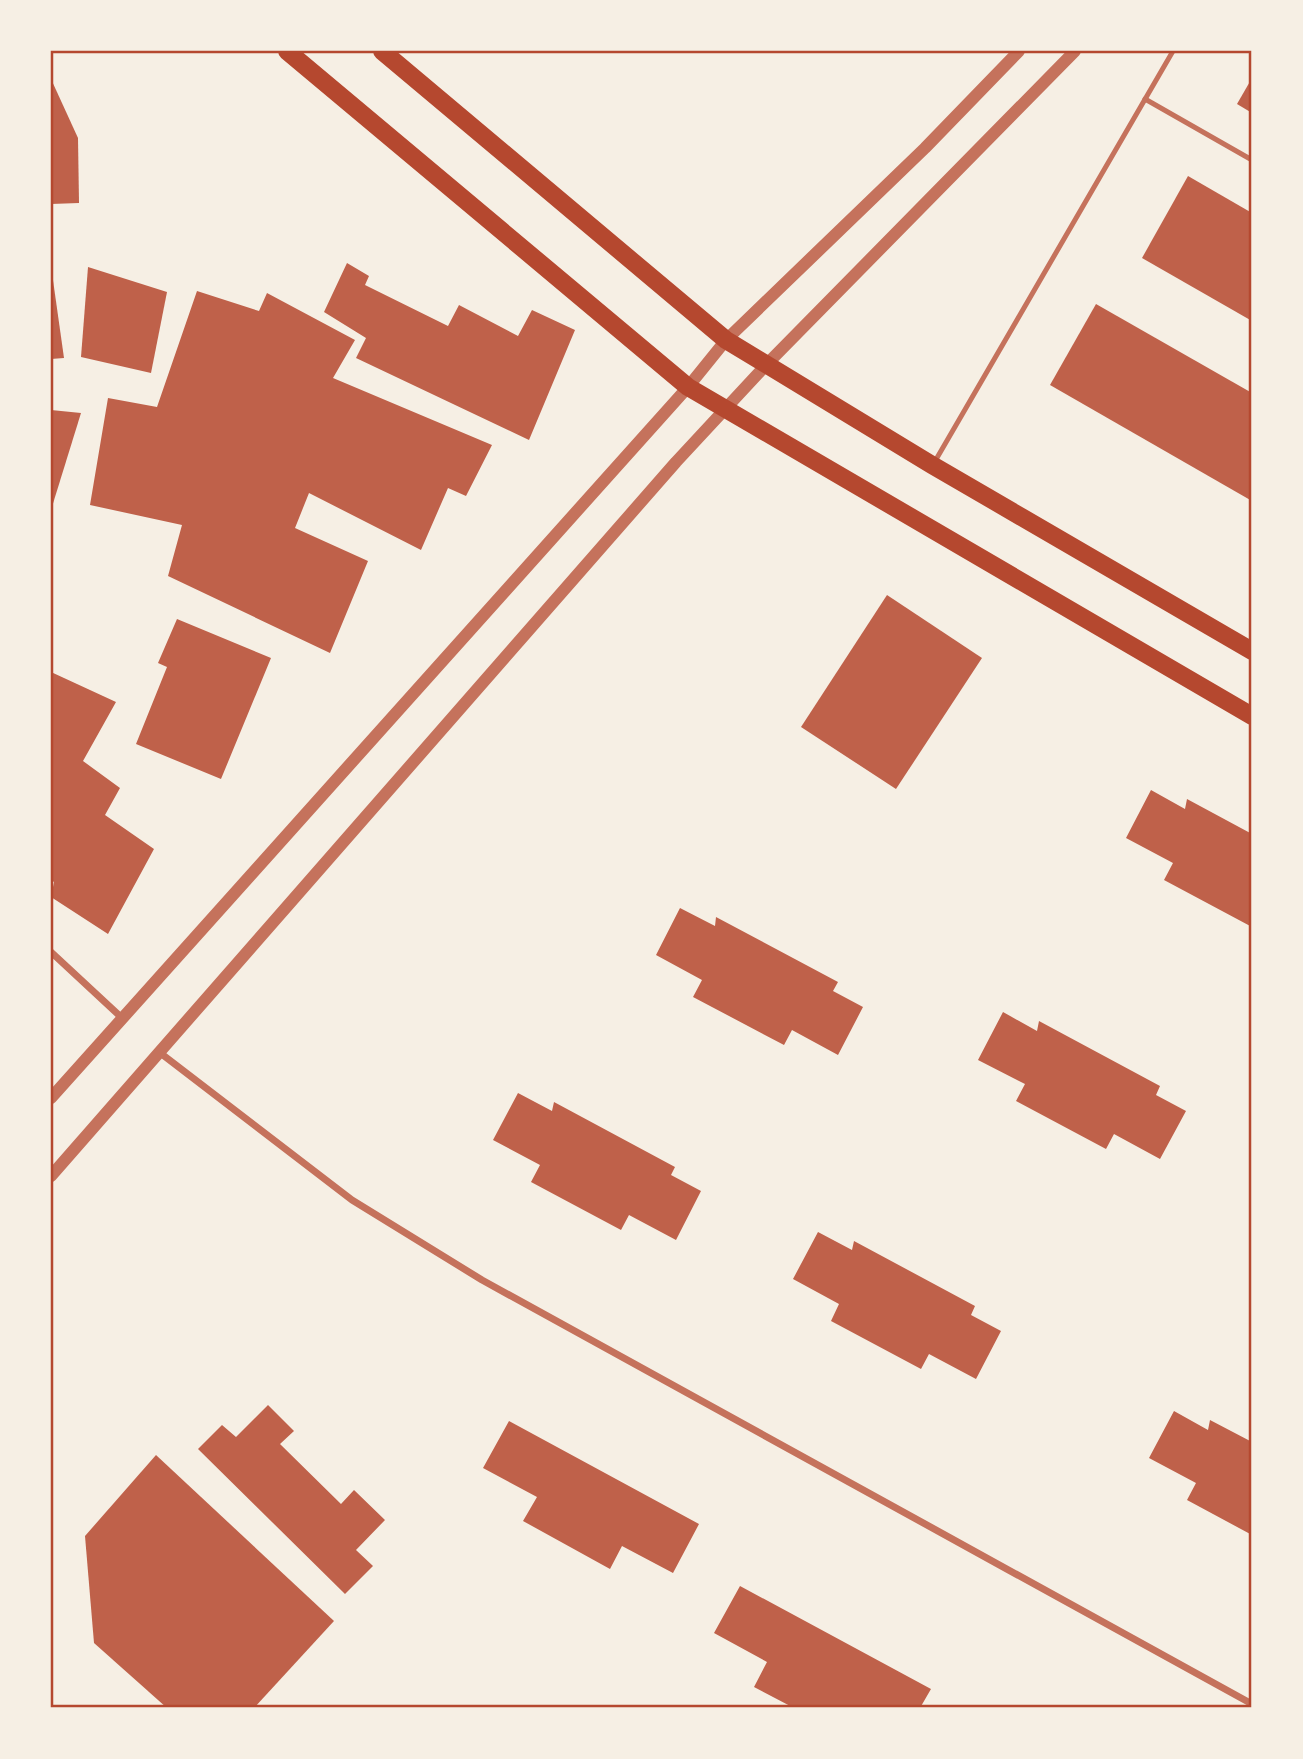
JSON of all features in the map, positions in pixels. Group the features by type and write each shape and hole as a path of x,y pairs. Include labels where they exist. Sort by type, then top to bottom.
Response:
{"main road":[{"path":"287,51 688,387 1252,716"},
{"path":"382,51 726,340 932,465 1252,651"}],"street":[{"path":"51,1098 688,387 726,340 925,148 1019,51"},
{"path":"51,1176 676,462 766,365 1075,51"},
{"path":"51,952 121,1017"},
{"path":"159,1052 352,1200 482,1280 1252,1704"}],"lane":[{"path":"932,465 1173,51"},
{"path":"1145,99 1252,160"}],"building":[{"path":"1252,78 1252,113 1237,104"},
{"path":"51,79 78,138 79,203 51,204"},
{"path":"1188,176 1252,213 1252,321 1142,258"},
{"path":"347,263 369,276 365,285 448,326 459,305 518,336 532,310 575,330 529,440 356,358 366,338 324,312"},
{"path":"88,267 167,292 151,373 81,357"},
{"path":"52,273 64,358 51,359"},
{"path":"197,291 259,311 267,293 355,340 333,378 492,445 466,496 448,488 421,550 309,493 295,528 368,561 330,653 168,576 182,525 90,505 108,398 157,407"},
{"path":"1096,304 1252,393 1252,501 1050,385"},
{"path":"51,410 81,413 51,510"},
{"path":"887,595 982,658 896,789 801,727"},
{"path":"177,619 271,658 221,779 136,744 167,667 158,663"},
{"path":"51,672 116,702 83,761 120,788 105,815 154,849 108,934 51,897 54,882 51,880"},
{"path":"1151,790 1185,809 1187,799 1252,834 1252,927 1164,880 1173,863 1126,838"},
{"path":"680,908 715,926 716,917 838,982 833,991 863,1007 838,1055 792,1030 784,1045 693,997 702,980 656,955"},
{"path":"1003,1012 1037,1031 1039,1021 1160,1086 1156,1095 1186,1111 1160,1159 1114,1134 1106,1149 1016,1101 1025,1084 978,1060"},
{"path":"518,1093 552,1111 554,1102 675,1167 671,1175 701,1191 676,1240 629,1215 621,1230 531,1182 540,1165 493,1140"},
{"path":"818,1232 852,1250 854,1241 975,1306 971,1315 1001,1331 976,1379 929,1354 921,1369 831,1321 839,1304 793,1279"},
{"path":"268,1405 294,1431 280,1444 341,1504 354,1490 385,1520 356,1550 373,1566 345,1594 198,1449 222,1425 236,1437"},
{"path":"1174,1411 1208,1430 1210,1420 1252,1442 1252,1535 1187,1500 1196,1483 1149,1458"},
{"path":"509,1421 699,1524 673,1573 622,1546 610,1569 523,1521 537,1497 483,1468"},
{"path":"156,1455 334,1621 254,1708 167,1708 94,1643 85,1536"},
{"path":"740,1586 931,1689 920,1708 794,1708 754,1687 767,1662 714,1633"}]}
